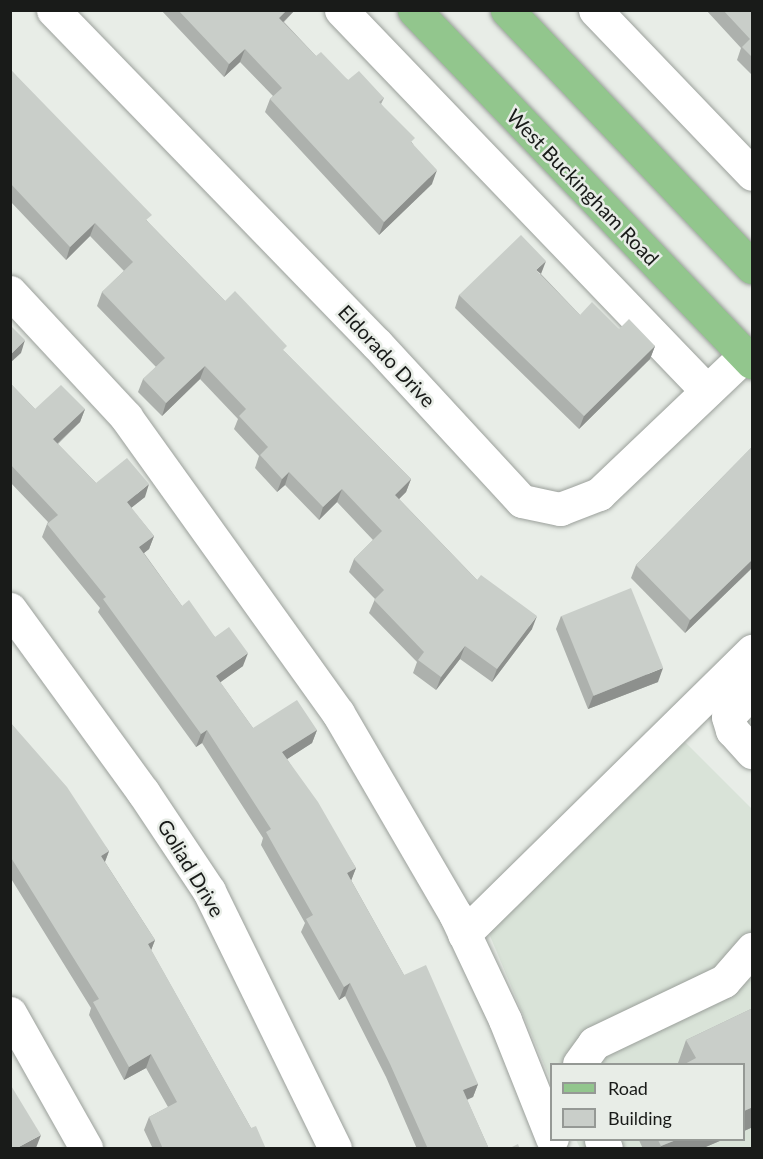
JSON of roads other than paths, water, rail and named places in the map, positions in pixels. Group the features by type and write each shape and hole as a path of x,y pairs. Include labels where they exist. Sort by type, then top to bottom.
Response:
{"main road":[{"name":"West Buckingham Road","path":"414,10 749,359"},
{"path":"507,10 753,267"}],"street":[{"name":"Eldorado Drive","path":"52,10 376,343 522,501 560,509 599,494 707,391 749,359"},
{"path":"341,10 707,391"},
{"path":"595,10 753,174"},
{"path":"10,292 126,417 234,564 339,713 464,934 505,1020 550,1134"},
{"name":"Goliad Drive","path":"10,609 143,792 209,891 335,1149"},
{"path":"464,934 753,651"},
{"path":"753,691 728,717 732,730 753,752"},
{"path":"580,1063 585,1051 594,1043 724,981 748,962"},
{"path":"10,1013 86,1149"}]}
